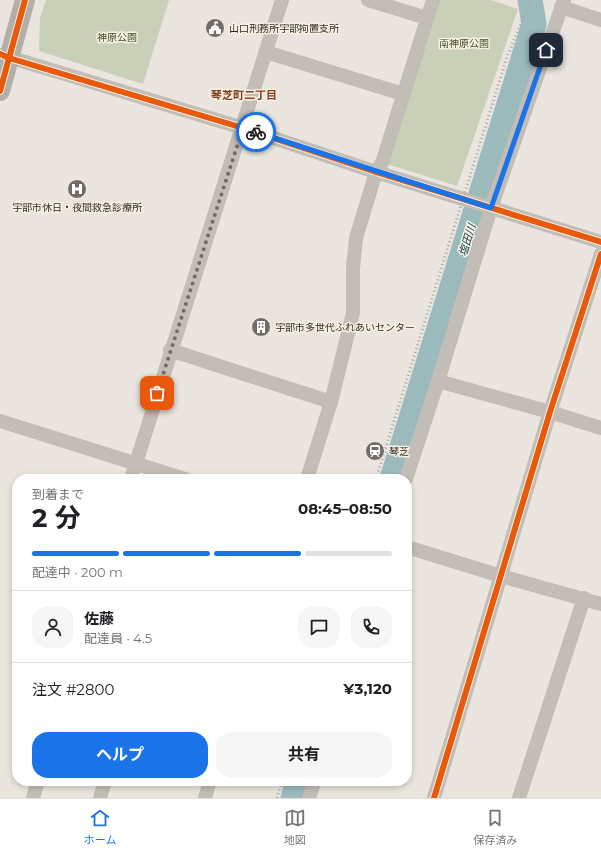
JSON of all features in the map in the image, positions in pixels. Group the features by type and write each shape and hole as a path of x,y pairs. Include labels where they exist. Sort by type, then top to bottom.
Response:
{"main road":[{"path":"0,90 4,56 25,0"}],"street":[{"path":"133,474 170,350 243,128 282,0"},
{"path":"368,0 427,18"},
{"path":"309,474 331,402 353,314 353,268 356,238 376,172 382,163 433,0"},
{"path":"408,474 438,381 488,207 563,3 601,20"},
{"path":"266,52 403,94"},
{"path":"4,56 243,128 376,172 601,242"},
{"path":"434,798 550,412 601,254"},
{"path":"170,350 331,402"},
{"path":"438,381 550,412 601,428"},
{"path":"0,422 170,474"},
{"path":"412,549 501,576 601,604"},
{"path":"518,798 584,598"},
{"path":"33,798 37,786"},
{"path":"100,798 104,786"},
{"path":"205,798 209,786"},
{"path":"312,797 314,786"}],"green space":[{"name":"神原公園","path":"46,0 169,0 143,84 39,51 40,18"},
{"name":"南神原公園","path":"436,0 491,0 518,9 457,186 387,164"}],"waterway":[{"name":"塩田川","path":"394,474 534,24 530,0"},
{"name":"塩田川","path":"293,798 297,786"}],"railway":[{"path":"378,474 507,57 531,0"},
{"path":"277,798 281,786"}],"cycle path":[{"path":"0,91 25,0"},
{"path":"0,54 9,58 243,128 376,172 601,242"},
{"path":"434,798 550,412 601,254"}],"way so far":[{"path":"157,393 243,128 256,132"}],"place":[{"name":"山口刑務所宇部拘置支所","path":"215,28"},
{"name":"宇部市休日・夜間救急診療所","path":"77,189"},
{"name":"宇部市多世代ふれあいセンター","path":"261,327"},
{"name":"琴芝","path":"375,451"}],"district":[{"name":"琴芝町二丁目","path":"244,95"}],"route":[{"path":"256,132 491,208 546,50"}]}
